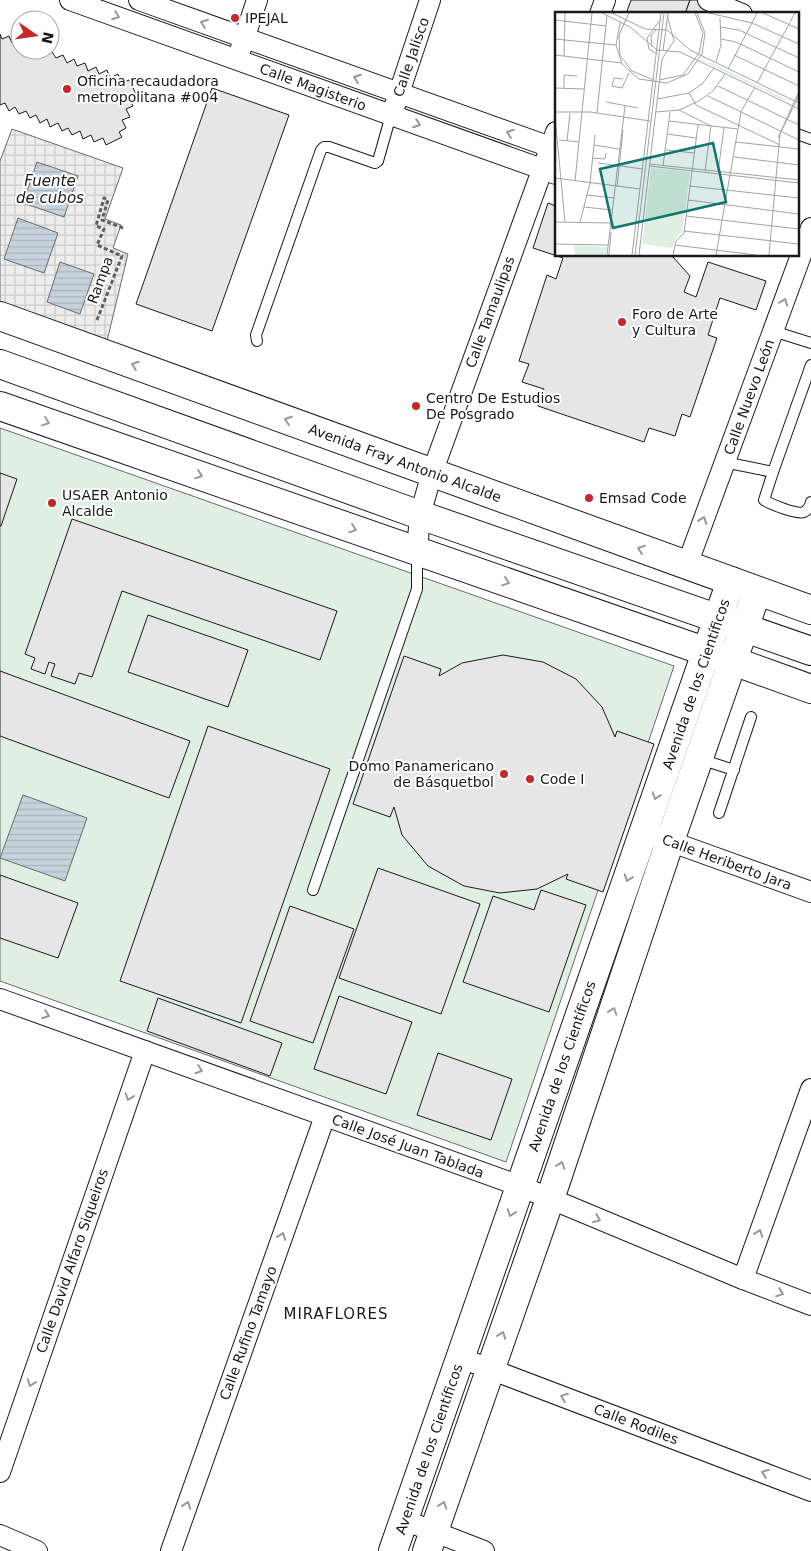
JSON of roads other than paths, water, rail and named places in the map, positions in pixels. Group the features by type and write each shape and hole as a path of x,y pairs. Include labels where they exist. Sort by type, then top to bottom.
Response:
{"street":[{"name":"Calle Magisterio","path":"139,0 399,93 554,143"},
{"path":"236,60 257,0"},
{"name":"Calle Jalisco","path":"391,115 430,0"},
{"path":"601,12 605,0"},
{"path":"708,0 737,12"},
{"name":"Calle Magisterio","path":"75,1 549,171"},
{"name":"Calle Tamaulipas","path":"417,551 420,515 432,473 549,171 554,143"},
{"name":"Calle Nuevo León","path":"687,565 773,332 807,233"},
{"name":"Avenida Fray Antonio Alcalde","path":"0,316 811,610"},
{"path":"0,364 420,515 811,651"},
{"path":"0,406 811,689"},
{"name":"Avenida de los Científicos","path":"393,1551 731,581"},
{"name":"Avenida de los Científicos","path":"430,1541 550,1199 670,841 757,591"},
{"name":"Calle Heriberto Jara","path":"644,832 811,892"},
{"name":"Calle José Juan Tablada","path":"0,999 520,1186 743,1279 811,1305"},
{"name":"Calle David Alfaro Siqueiros","path":"0,1472 145,1051"},
{"path":"743,1279 811,1089"},
{"name":"Calle Rufino Tamayo","path":"171,1551 325,1116"},
{"name":"Calle Rodiles","path":"460,1358 811,1490"},
{"path":"404,1520 430,1541 484,1551"},
{"path":"0,1535 37,1551"}],"lane":[{"path":"256,340 256,335 321,150 324,147 329,147 375,163 378,161 391,115"},
{"path":"798,134 811,139"},
{"path":"773,332 811,343"},
{"path":"811,365 764,500 799,513 804,512 811,502"},
{"path":"724,462 773,472"},
{"path":"313,890 417,589 417,551"},
{"path":"719,813 751,717"},
{"path":"699,759 734,770"}],"water":[{"name":"Fuente de cubos","path":"37,162 78,176 64,217 23,203"},
{"name":"Fuente de cubos","path":"18,218 58,233 44,273 4,259"},
{"path":"60,262 94,274 80,314 47,302"},
{"path":"23,795 87,818 65,881 0,858"}],"place":[{"name":"IPEJAL","path":"235,18"},
{"name":"Oficina recaudadora metropolitana #004","path":"67,89"},
{"name":"Foro de Arte y Cultura","path":"622,322"},
{"name":"Centro De Estudios De Posgrado","path":"416,406"},
{"name":"Emsad Code","path":"589,498"},
{"name":"USAER Antonio Alcalde","path":"52,503"},
{"name":"Domo Panamericano de Básquetbol","path":"504,774"},
{"name":"Code I","path":"530,779"}],"district":[{"name":"MIRAFLORES","path":"336,1314"}]}
